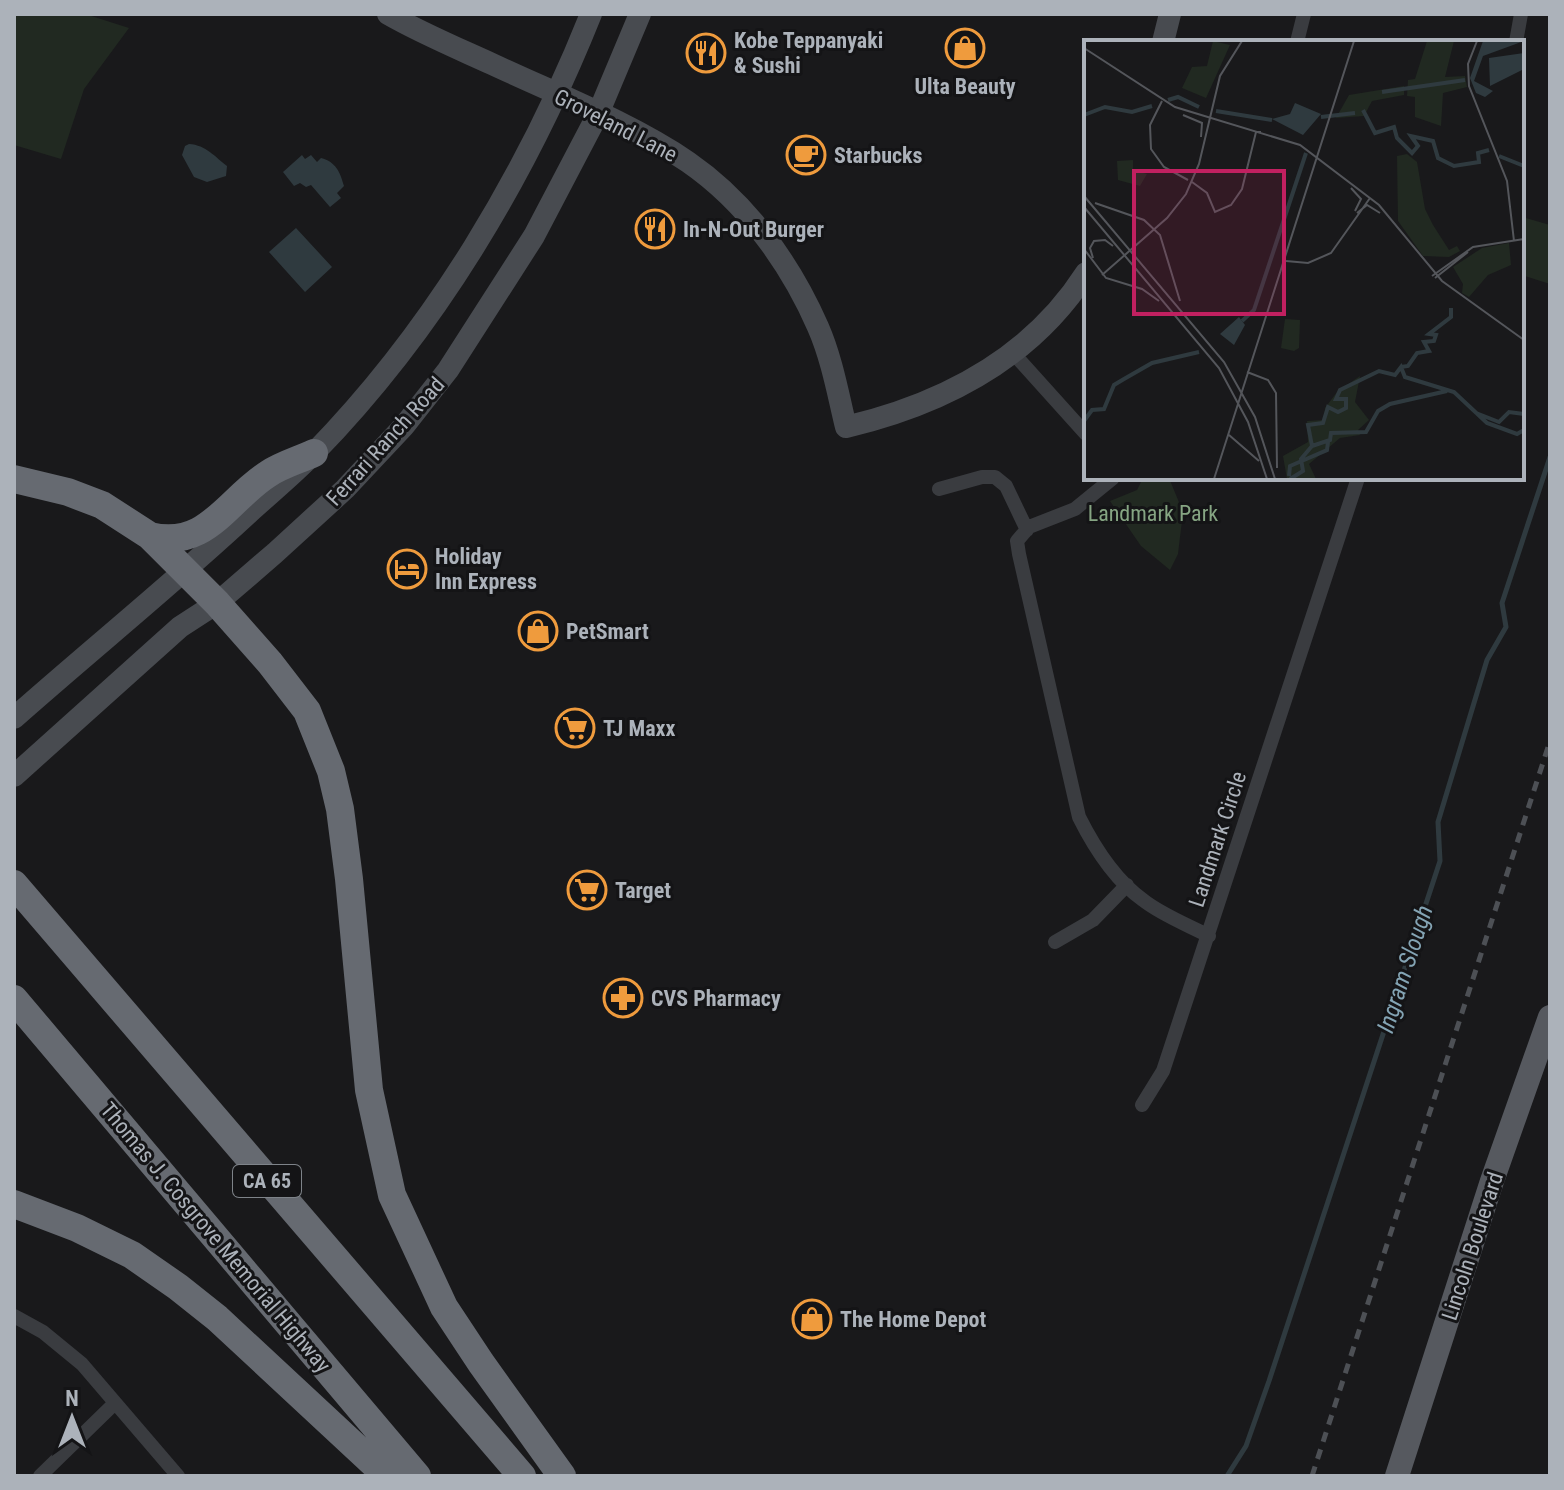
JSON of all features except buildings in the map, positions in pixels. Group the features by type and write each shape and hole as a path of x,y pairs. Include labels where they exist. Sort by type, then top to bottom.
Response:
{"highway":[{"path":"150,536 178,538 197,532 213,523 267,474 314,453"},
{"path":"14,479 68,492 102,505 150,536 217,603 307,711 331,771 340,809 369,1090 392,1195 444,1307 562,1476"},
{"name":"CA 65","path":"14,884 522,1476"},
{"name":"Thomas J. Cosgrove Memorial Highway","path":"14,999 417,1476"},
{"path":"14,1010 44,1033"},
{"path":"14,1204 77,1228 132,1255 178,1287 217,1318 387,1476"}],"main road":[{"name":"Groveland Lane","path":"388,14 664,147 690,163 716,185 763,233 797,286 819,329 846,427 934,400 1014,354"},
{"name":"Ferrari Ranch Road","path":"14,718 185,572 314,453 364,397 448,286 494,213 557,95 591,14"},
{"name":"Ferrari Ranch Road","path":"14,776 180,627 217,603 345,489 404,426 448,370 534,236 598,114 640,14"},
{"path":"1164,40 1170,14"},
{"path":"1014,354 1063,304 1084,276"},
{"name":"Lincoln Boulevard","path":"1397,1476 1492,1181 1550,1017"}],"street":[{"path":"1298,40 1304,14"},
{"path":"1516,40 1521,14"},
{"path":"1014,354 1084,432"},
{"path":"939,489 982,477 995,477 1006,486 1027,530 1075,509 1111,480"},
{"name":"Landmark Circle","path":"1027,530 1017,541 1019,554 1079,817 1092,843 1143,901 1209,936 1357,480"},
{"path":"1055,942 1093,920 1127,885"},
{"path":"1142,1105 1163,1071 1209,936"},
{"path":"14,1316 43,1332 82,1364 178,1476"},
{"path":"40,1476 115,1403"}],"green space":[{"path":"14,14 85,14 129,28 84,89 61,159 14,145"},
{"path":"1524,218 1550,225 1550,284 1524,276"},
{"name":"Landmark Park","path":"1142,480 1170,480 1183,512 1178,554 1170,570 1141,546 1110,501 1137,490"}],"shaded area":[{"path":"189,144 205,149 227,166 226,176 207,182 194,177 182,155"},
{"path":"302,155 305,159 311,155 317,162 321,158 326,160 339,172 344,186 337,193 341,198 330,207 311,185 306,187 300,183 294,186 283,172"},
{"path":"296,228 332,267 305,292 269,252"}],"waterway":[{"name":"Ingram Slough","path":"1227,1476 1246,1446 1269,1381 1440,861 1438,822 1487,660 1506,627 1502,603 1550,457"}],"railway":[{"path":"1312,1476 1550,741"}],"place":[{"name":"Ulta Beauty","path":"965,48"},
{"name":"Kobe Teppanyaki & Sushi","path":"706,53"},
{"name":"Starbucks","path":"806,155"},
{"name":"In-N-Out Burger","path":"655,229"},
{"name":"Holiday Inn Express","path":"407,569"},
{"name":"PetSmart","path":"538,631"},
{"name":"TJ Maxx","path":"575,728"},
{"name":"Target","path":"587,890"},
{"name":"CVS Pharmacy","path":"623,998"},
{"name":"The Home Depot","path":"812,1319"}]}
